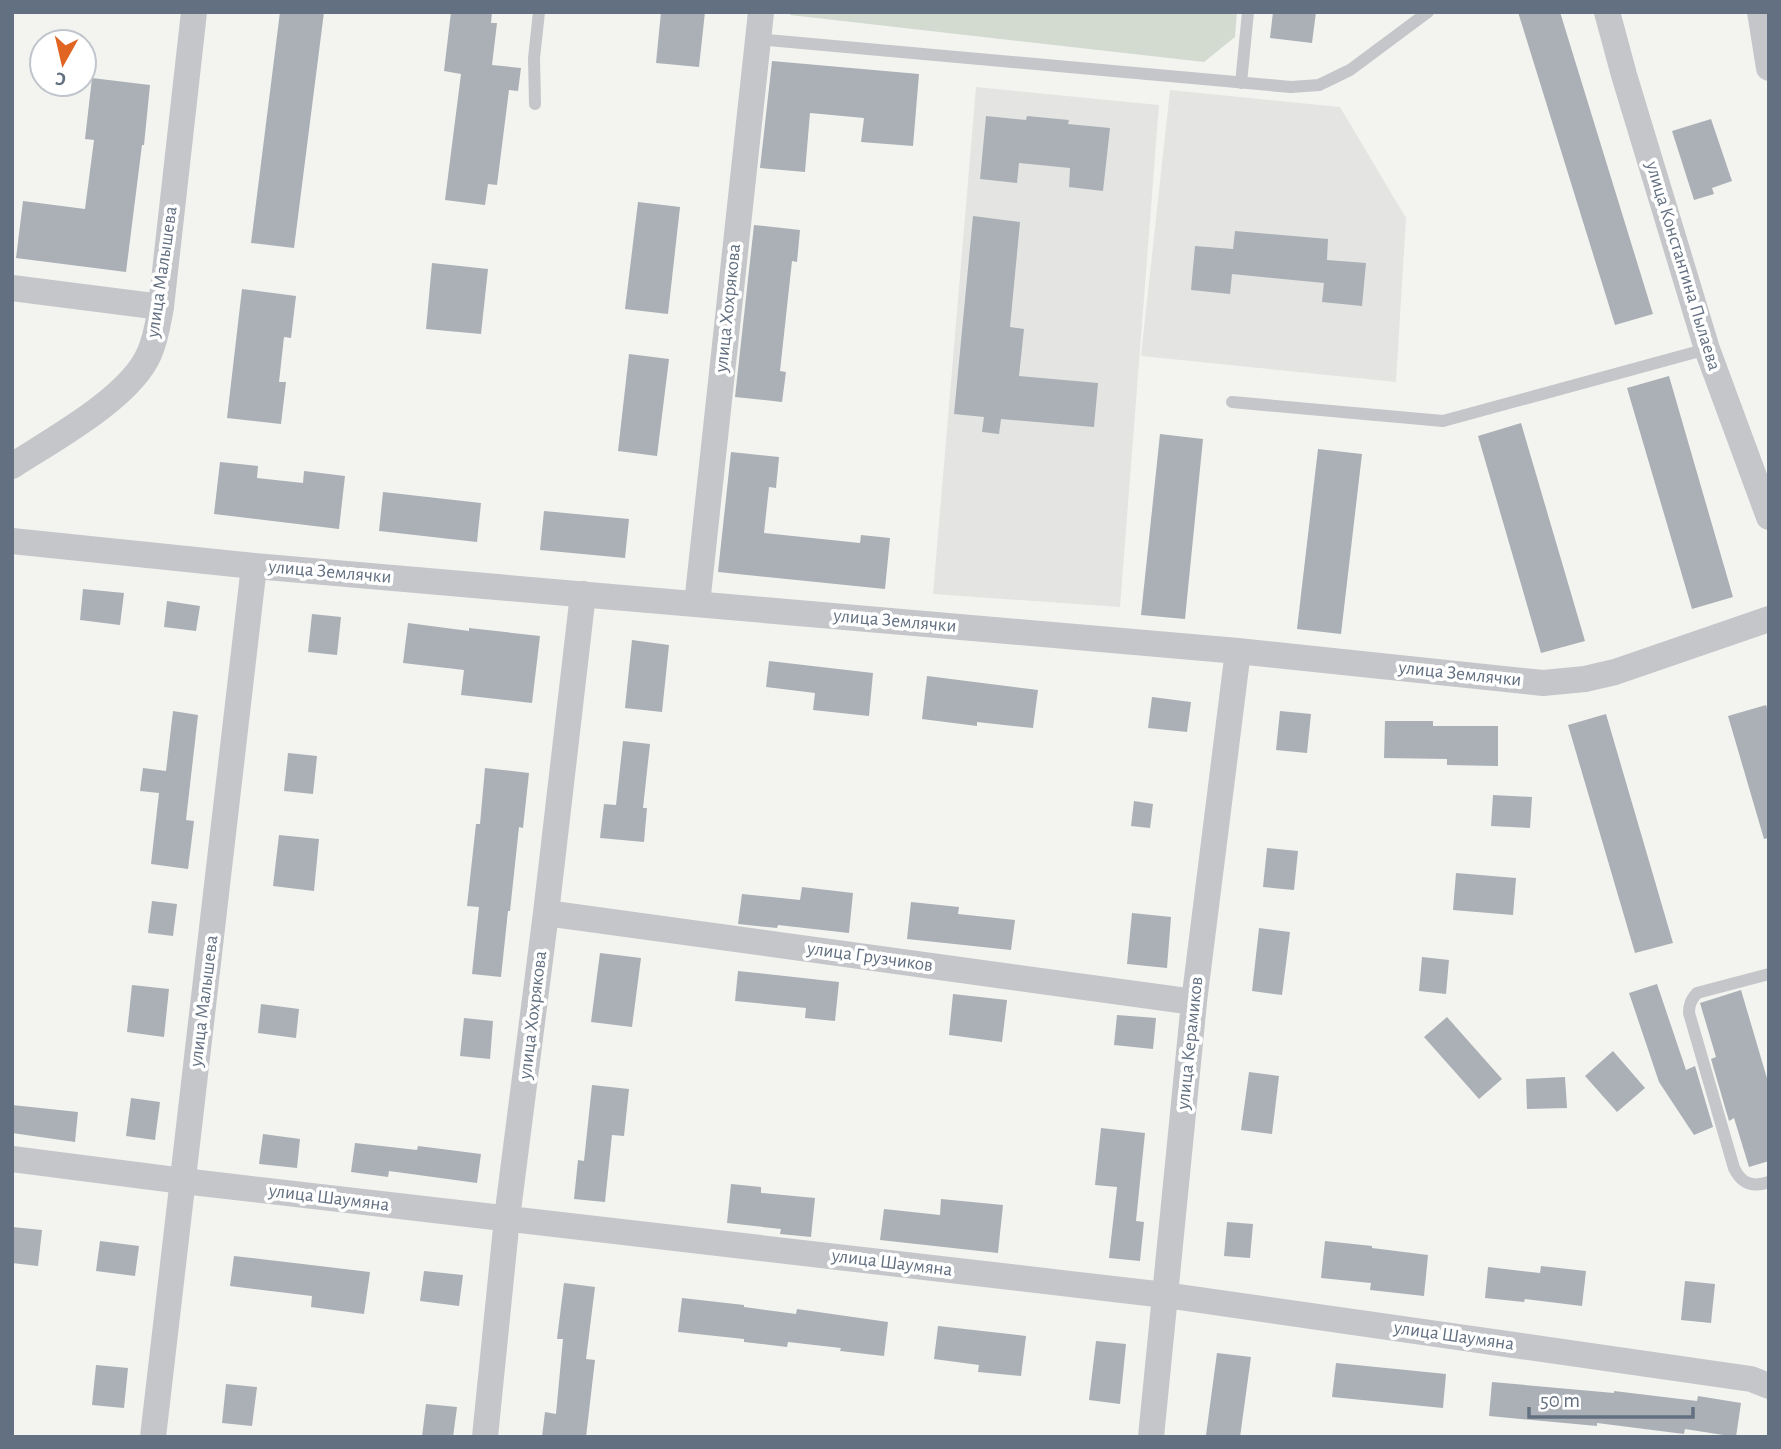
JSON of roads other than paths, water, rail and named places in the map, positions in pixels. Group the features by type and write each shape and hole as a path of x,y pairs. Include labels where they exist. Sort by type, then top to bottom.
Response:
{"street":[{"name":"улица Малышева","path":"12,466 120,393 148,357 161,307 194,12"},
{"name":"улица Хохрякова","path":"697,604 761,12"},
{"name":"улица Константина Пылаева","path":"1607,12 1623,75 1707,349 1769,517"},
{"path":"1760,12 1769,68"},
{"path":"12,288 161,307"},
{"name":"улица Землячки","path":"12,541 254,566 1238,651 1543,683 1585,679 1615,672 1769,619"},
{"name":"улица Малышева","path":"153,1437 254,566"},
{"name":"улица Хохрякова","path":"485,1437 507,1218 583,594"},
{"name":"улица Керамиков","path":"1151,1437 1194,1002 1238,651"},
{"name":"улица Грузчиков","path":"546,913 1194,1002"},
{"name":"улица Шаумяна","path":"12,1159 1165,1295 1751,1379 1769,1386"}],"lane":[{"path":"535,104 534,58 539,12"},
{"path":"1241,83 1248,12"},
{"path":"757,39 1291,87 1319,85 1350,70 1428,12"},
{"path":"1232,402 1443,421 1707,349"},
{"path":"1769,974 1697,993 1692,999 1689,1013 1734,1168 1739,1178 1746,1183 1761,1185 1769,1182"}]}
